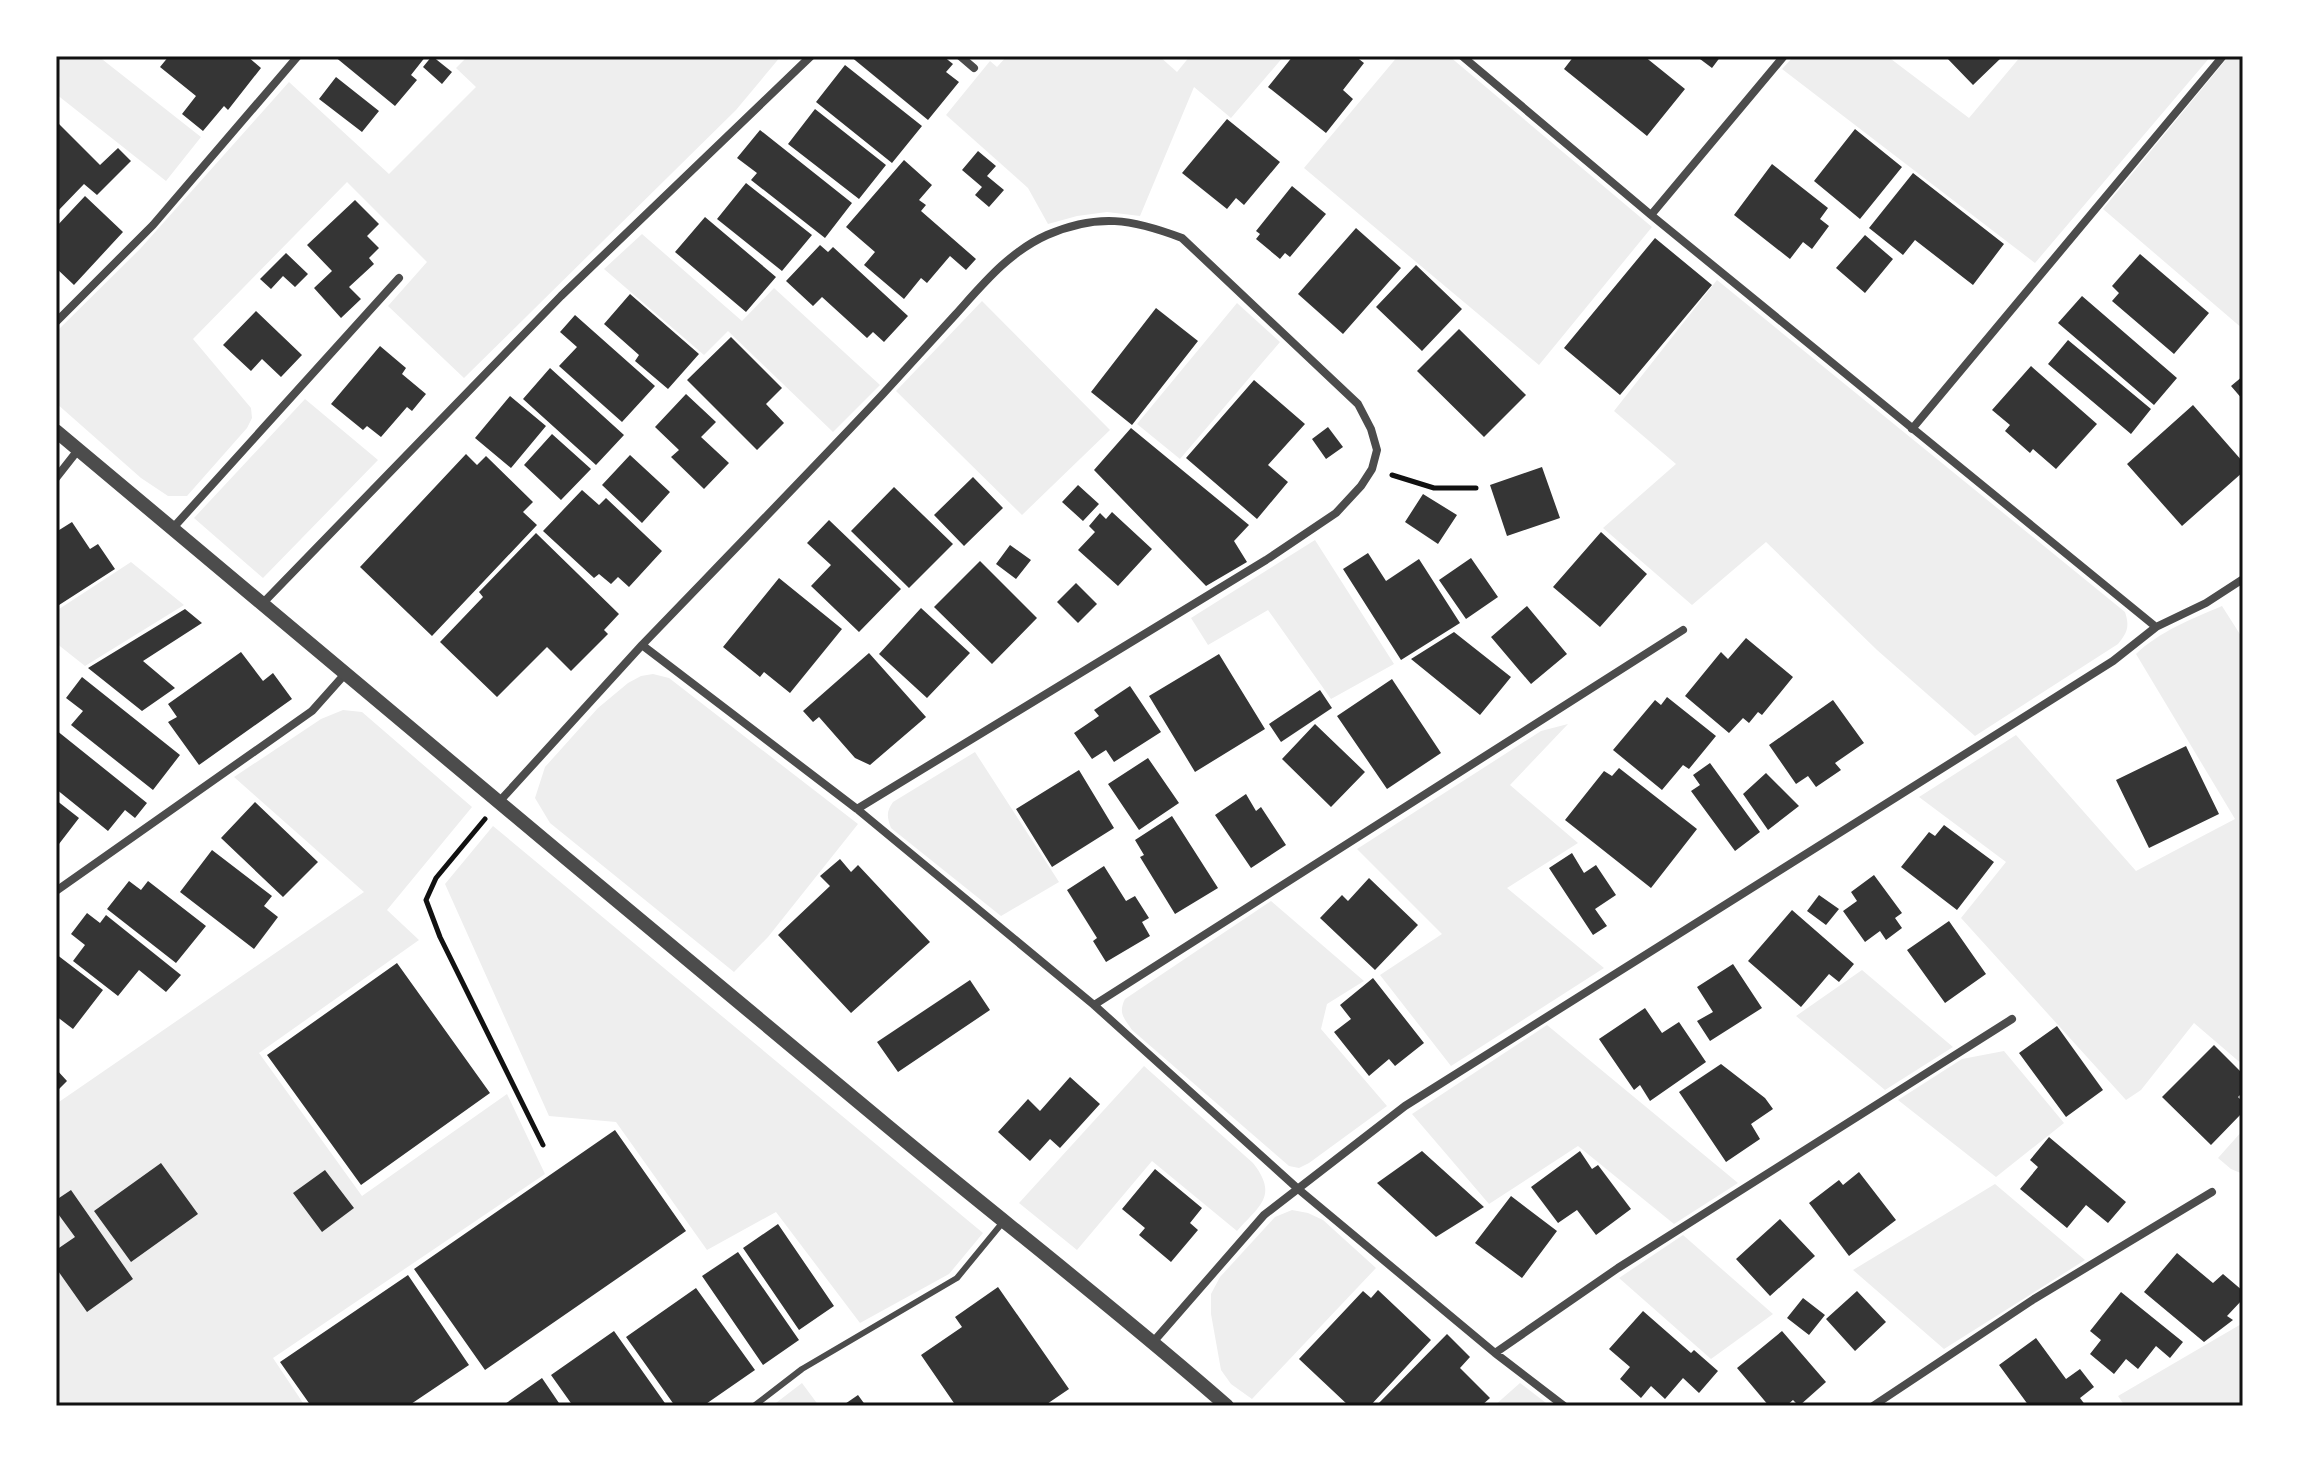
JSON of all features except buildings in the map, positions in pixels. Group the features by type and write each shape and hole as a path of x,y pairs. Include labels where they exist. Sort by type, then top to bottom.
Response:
{"street":[{"path":"56,322 153,225 298,56"},
{"path":"262,604 561,296 811,56"},
{"path":"960,56 974,68"},
{"path":"1462,56 1651,215 2156,627"},
{"path":"1651,215 1784,56"},
{"path":"1912,429 2223,56"},
{"path":"498,803 642,645 997,270 1019,251 1077,224 1115,220 1150,225 1182,238 1358,404 1371,429 1377,450 1372,469 1336,513 1266,560 857,809"},
{"path":"172,529 399,278"},
{"path":"56,431 498,803 1003,1221 1154,1341 1227,1406"},
{"path":"56,478 78,450"},
{"path":"1154,1341 1264,1215 1405,1106 2113,661 2156,627 2206,603 2243,579"},
{"path":"1094,1005 1683,630"},
{"path":"642,645 857,809 1094,1005 1297,1188 1495,1353 1564,1406"},
{"path":"56,891 312,711 345,674"},
{"path":"1495,1353 1618,1268 2012,1019"},
{"path":"1873,1406 2034,1299 2212,1192"}],"lane":[{"path":"754,1406 802,1369 957,1278 1003,1221"}],"path":[{"path":"1372,469 1434,488 1476,488"},
{"path":"498,803 436,878 426,900 440,937 543,1145"}],"shaded area":[{"path":"56,56 98,56 201,137 166,181 56,94"},
{"path":"468,56 781,56 736,110 464,378 388,306 427,262 347,182 193,339 251,408 252,418 247,428 187,496 168,496 141,478 56,403 56,332 140,249 289,82 389,174 476,87 456,68"},
{"path":"1007,56 1159,56 1177,72 1190,56 1284,56 1231,118 1194,87 1140,216 1107,212 1048,224 1028,188 946,115 990,61 997,67"},
{"path":"1398,56 1449,56 1652,227 1539,365 1304,168"},
{"path":"1794,56 1887,56 1969,118 2021,56 2211,56 2035,263 1782,69"},
{"path":"2229,56 2243,56 2243,329 2103,209"},
{"path":"642,234 742,321 774,288 880,385 833,432 728,331 704,355 604,269"},
{"path":"1717,280 2125,612 2127,630 2118,644 1975,736 1877,650 1766,542 1692,605 1603,528 1676,464 1614,411"},
{"path":"982,301 1110,430 1022,515 896,391"},
{"path":"1237,303 1280,342 1180,459 1137,424"},
{"path":"305,399 378,460 263,578 194,518"},
{"path":"1315,540 1394,664 1331,699 1268,610 1208,645 1191,618"},
{"path":"131,562 184,605 85,666 56,643 56,611"},
{"path":"2222,606 2243,639 2243,1065 2194,1023 2141,1090 2126,1100 1961,918 2006,862 1919,797 2016,735 2136,871 2235,819 2136,654 2166,632"},
{"path":"653,674 669,678 858,824 768,937 734,972 550,823 535,798 545,767 598,708 628,683"},
{"path":"343,710 362,712 472,807 387,910 419,940 259,1053 362,1196 507,1094 545,1174 273,1358 305,1406 56,1406 56,1104 364,892 234,777 321,719"},
{"path":"1568,724 1510,785 1578,843 1507,888 1604,968 1451,1066 1380,975 1442,934 1357,849 1541,731"},
{"path":"975,752 1059,882 1001,916 891,828 888,818 893,802"},
{"path":"493,826 983,1233 949,1274 860,1323 776,1212 707,1250 616,1122 549,1116 445,884"},
{"path":"1271,901 1364,981 1327,1004 1321,1029 1387,1106 1299,1168 1289,1166 1132,1030 1122,1012 1125,999"},
{"path":"1862,970 1953,1047 1885,1090 1796,1016"},
{"path":"1547,1025 1738,1183 1674,1224 1578,1146 1489,1204 1412,1114"},
{"path":"2004,1051 2064,1123 1996,1177 1898,1100 1962,1059"},
{"path":"1144,1066 1253,1163 1265,1184 1263,1200 1237,1231 1152,1161 1077,1250 1019,1203"},
{"path":"2243,1130 2243,1174 2218,1158"},
{"path":"1995,1184 2085,1260 1944,1349 1853,1270"},
{"path":"1292,1210 1323,1220 1376,1268 1252,1399 1231,1384 1221,1370 1211,1314 1211,1294 1220,1277 1275,1217"},
{"path":"1683,1235 1773,1314 1711,1359 1619,1278"},
{"path":"2243,1323 2243,1406 2125,1406 2118,1396"},
{"path":"802,1383 819,1406 772,1406"},
{"path":"1520,1383 1550,1406 1494,1406"}]}
